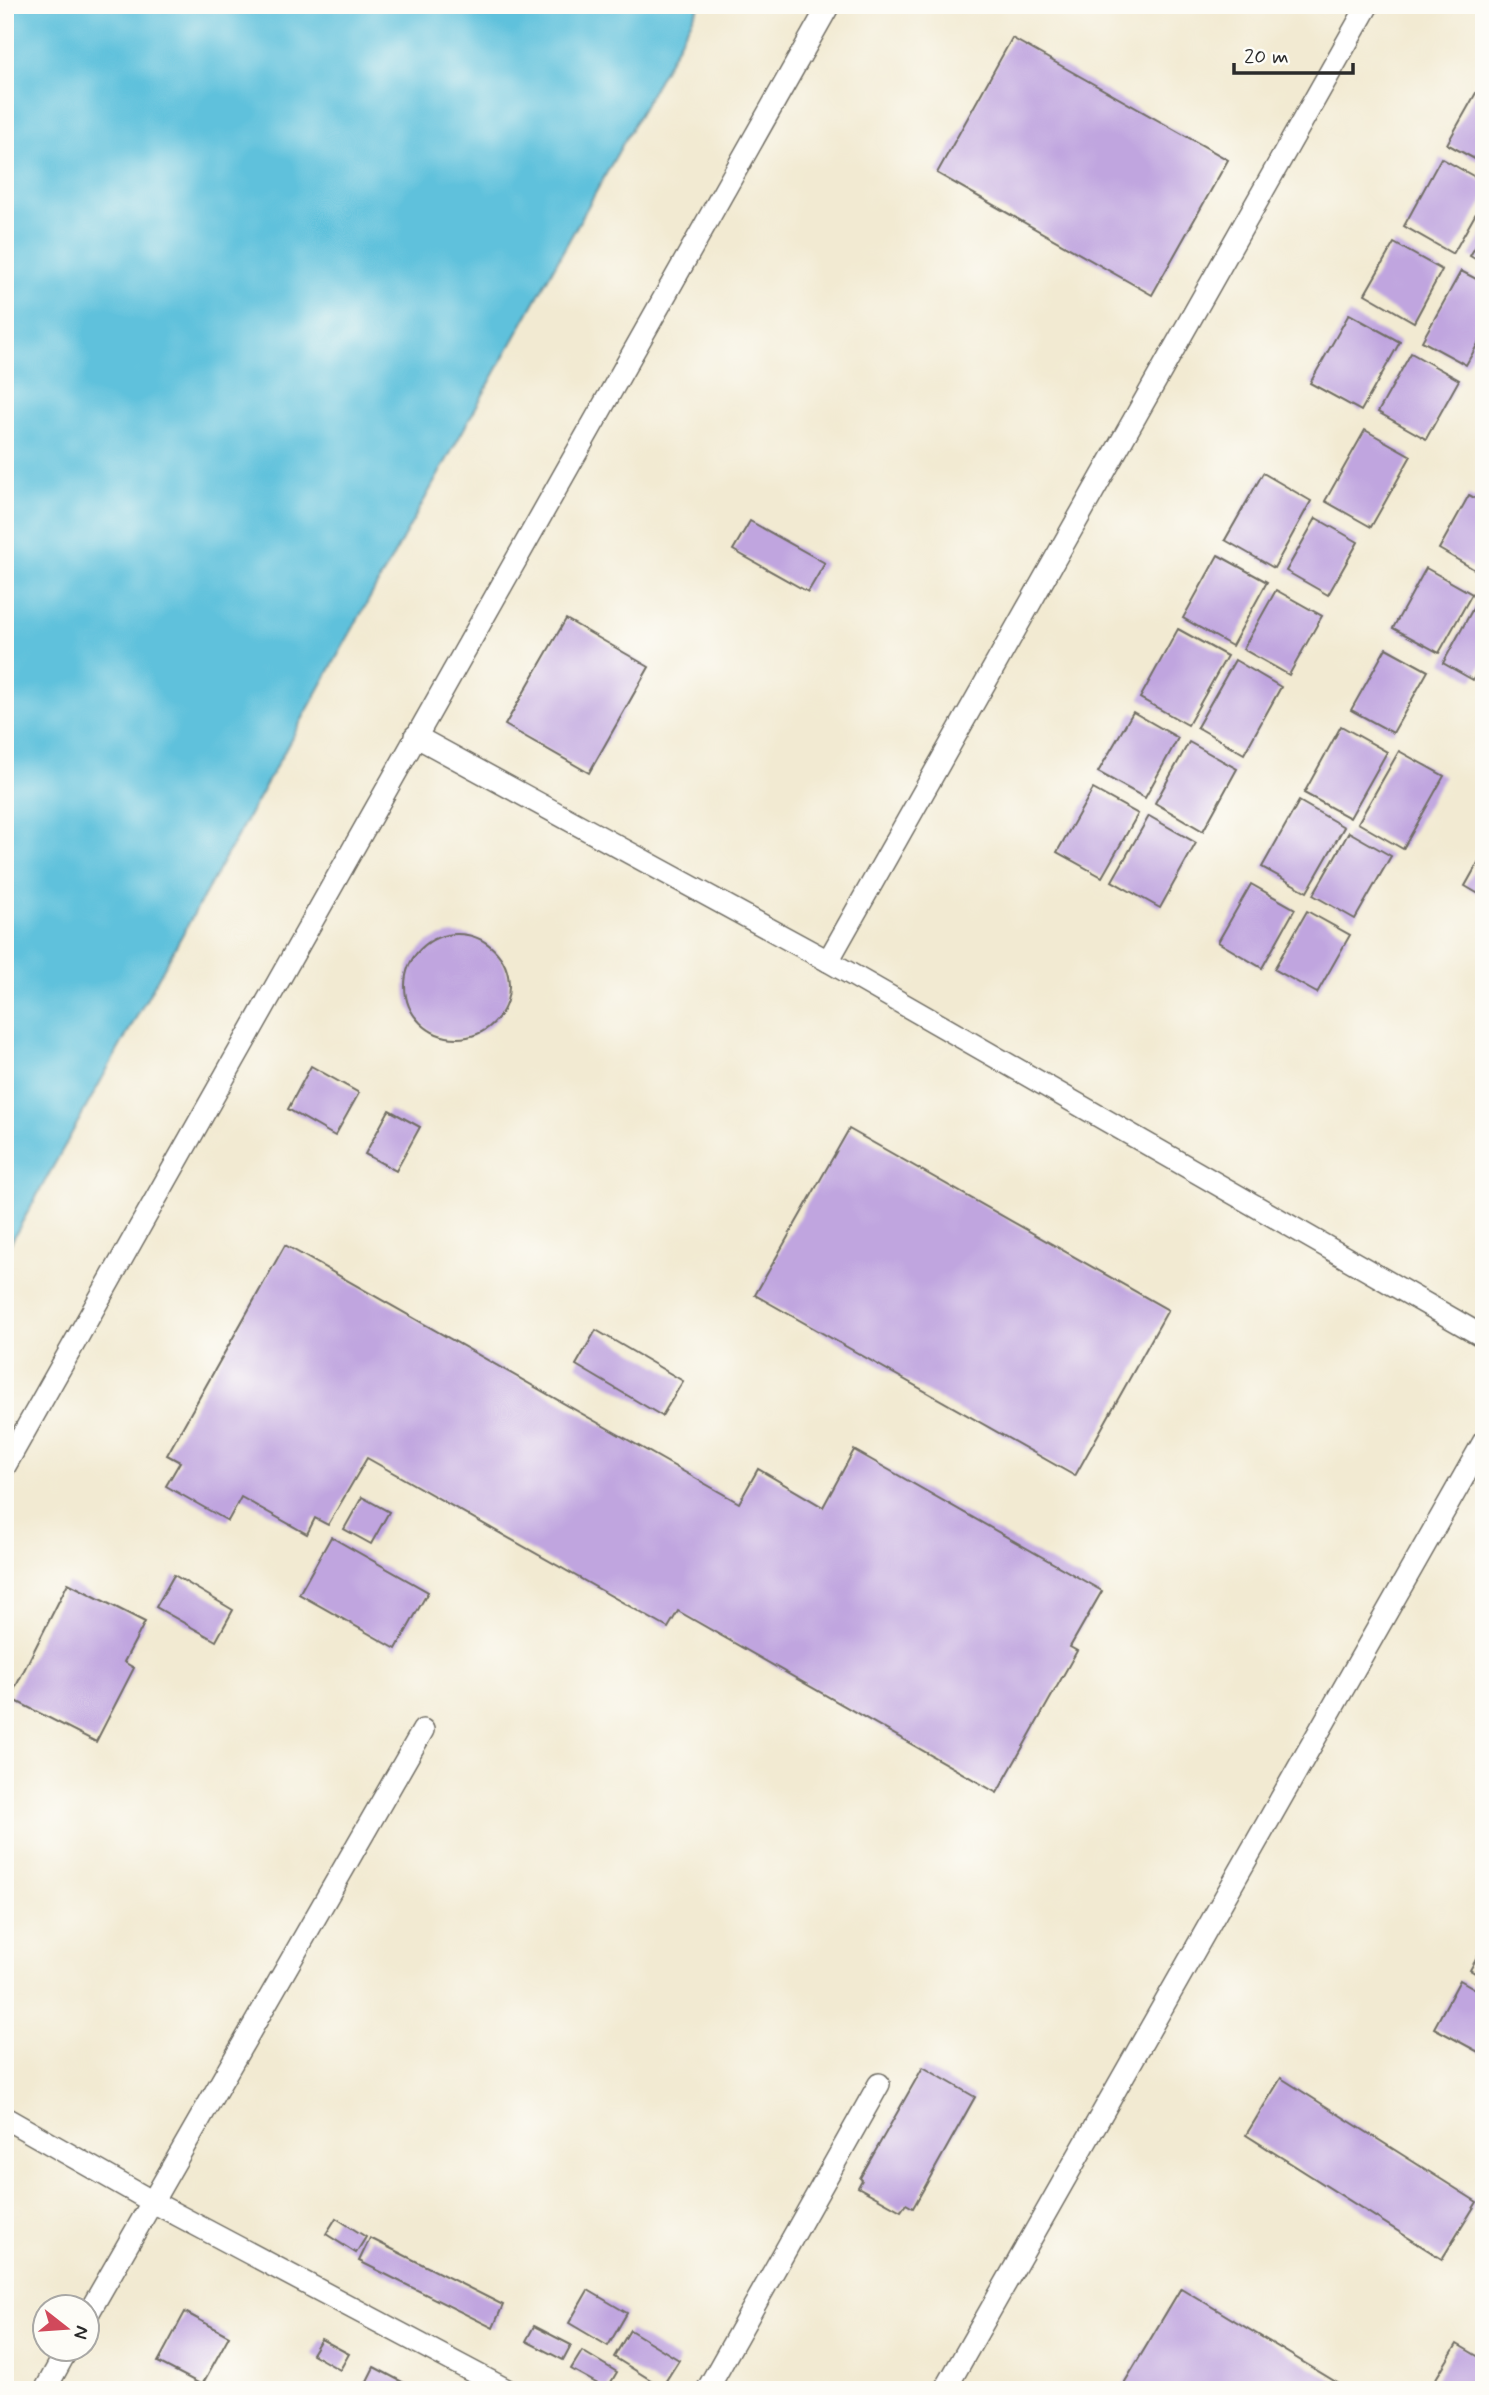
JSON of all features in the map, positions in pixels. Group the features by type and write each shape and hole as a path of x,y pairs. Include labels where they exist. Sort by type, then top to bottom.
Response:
{"lane":[{"path":"5,1466 829,5"},
{"path":"828,961 1367,5"},
{"path":"415,736 828,961 1484,1337"},
{"path":"945,2390 1484,1441"},
{"path":"99,2294 423,1730"},
{"path":"706,2390 879,2084"},
{"path":"5,2118 151,2201 507,2390"},
{"path":"45,2390 60,2364"}],"water":[{"path":"5,5 700,5 5,1253"}],"building":[{"path":"1012,38 1228,160 1152,295 937,173"},
{"path":"1477,91 1484,95 1484,164 1447,144"},
{"path":"1441,158 1484,182 1484,199 1453,254 1404,226"},
{"path":"1484,232 1484,264 1470,256"},
{"path":"1394,243 1442,270 1414,322 1365,294"},
{"path":"1461,271 1484,283 1484,333 1466,365 1422,341"},
{"path":"1349,314 1400,342 1361,411 1310,383"},
{"path":"1411,353 1459,380 1426,439 1378,412"},
{"path":"1365,430 1411,456 1371,527 1325,501"},
{"path":"1263,473 1311,501 1274,568 1225,540"},
{"path":"1469,495 1484,503 1484,575 1439,549"},
{"path":"1316,518 1358,542 1328,595 1286,571"},
{"path":"750,521 825,563 808,592 733,550"},
{"path":"1218,555 1267,582 1232,646 1183,618"},
{"path":"1426,568 1472,594 1439,653 1393,628"},
{"path":"1276,590 1322,616 1289,675 1243,649"},
{"path":"1476,603 1484,608 1484,660 1473,680 1443,663"},
{"path":"566,619 649,667 589,773 505,725"},
{"path":"1178,629 1227,656 1188,725 1140,698"},
{"path":"1386,648 1428,671 1393,733 1351,710"},
{"path":"1235,660 1281,687 1244,754 1197,727"},
{"path":"1133,712 1178,738 1145,798 1098,772"},
{"path":"1341,726 1387,752 1350,818 1304,793"},
{"path":"1189,742 1237,769 1203,831 1155,803"},
{"path":"1399,751 1444,776 1403,849 1358,823"},
{"path":"1093,789 1138,814 1102,877 1057,852"},
{"path":"1299,801 1344,827 1307,892 1262,867"},
{"path":"1149,816 1196,843 1160,908 1112,881"},
{"path":"1349,832 1391,856 1355,919 1313,895"},
{"path":"1484,852 1484,897 1465,886"},
{"path":"1251,884 1295,909 1262,968 1218,942"},
{"path":"1307,911 1350,935 1317,993 1274,969"},
{"path":"457,934 477,938 494,949 505,966 509,986 505,1006 494,1023 477,1034 457,1038 437,1034 420,1023 409,1006 405,986 409,966 420,949 437,938"},
{"path":"311,1066 359,1093 335,1136 288,1109"},
{"path":"389,1110 420,1127 396,1171 365,1154"},
{"path":"849,1129 1168,1310 1075,1476 755,1295"},
{"path":"285,1245 739,1503 758,1469 823,1507 854,1450 1102,1591 1070,1647 1077,1651 997,1793 678,1611 668,1628 367,1458 328,1525 315,1518 307,1534 241,1497 228,1521 166,1486 180,1462 167,1455"},
{"path":"596,1330 683,1381 662,1416 576,1365"},
{"path":"362,1497 389,1512 371,1544 344,1529"},
{"path":"331,1537 428,1592 396,1649 299,1594"},
{"path":"174,1575 233,1610 216,1641 156,1607"},
{"path":"68,1583 145,1622 124,1662 134,1668 96,1742 10,1698"},
{"path":"1484,1945 1484,1978 1470,1970"},
{"path":"1460,1980 1484,1994 1484,2055 1434,2028"},
{"path":"923,2067 975,2097 913,2208 906,2204 901,2211 858,2187 862,2180 860,2178"},
{"path":"1281,2078 1477,2202 1442,2259 1246,2135"},
{"path":"336,2218 366,2237 356,2253 326,2234"},
{"path":"370,2238 503,2305 493,2328 359,2261"},
{"path":"1181,2288 1349,2390 1120,2390"},
{"path":"588,2290 627,2313 608,2346 569,2323"},
{"path":"185,2312 229,2336 202,2385 158,2362"},
{"path":"534,2326 571,2345 563,2360 526,2341"},
{"path":"630,2330 679,2360 662,2387 614,2357"},
{"path":"321,2339 349,2354 340,2370 312,2354"},
{"path":"1457,2344 1484,2360 1484,2390 1429,2390"},
{"path":"582,2351 617,2372 607,2389 571,2369"},
{"path":"374,2367 408,2385 406,2390 374,2390 365,2385"}]}
